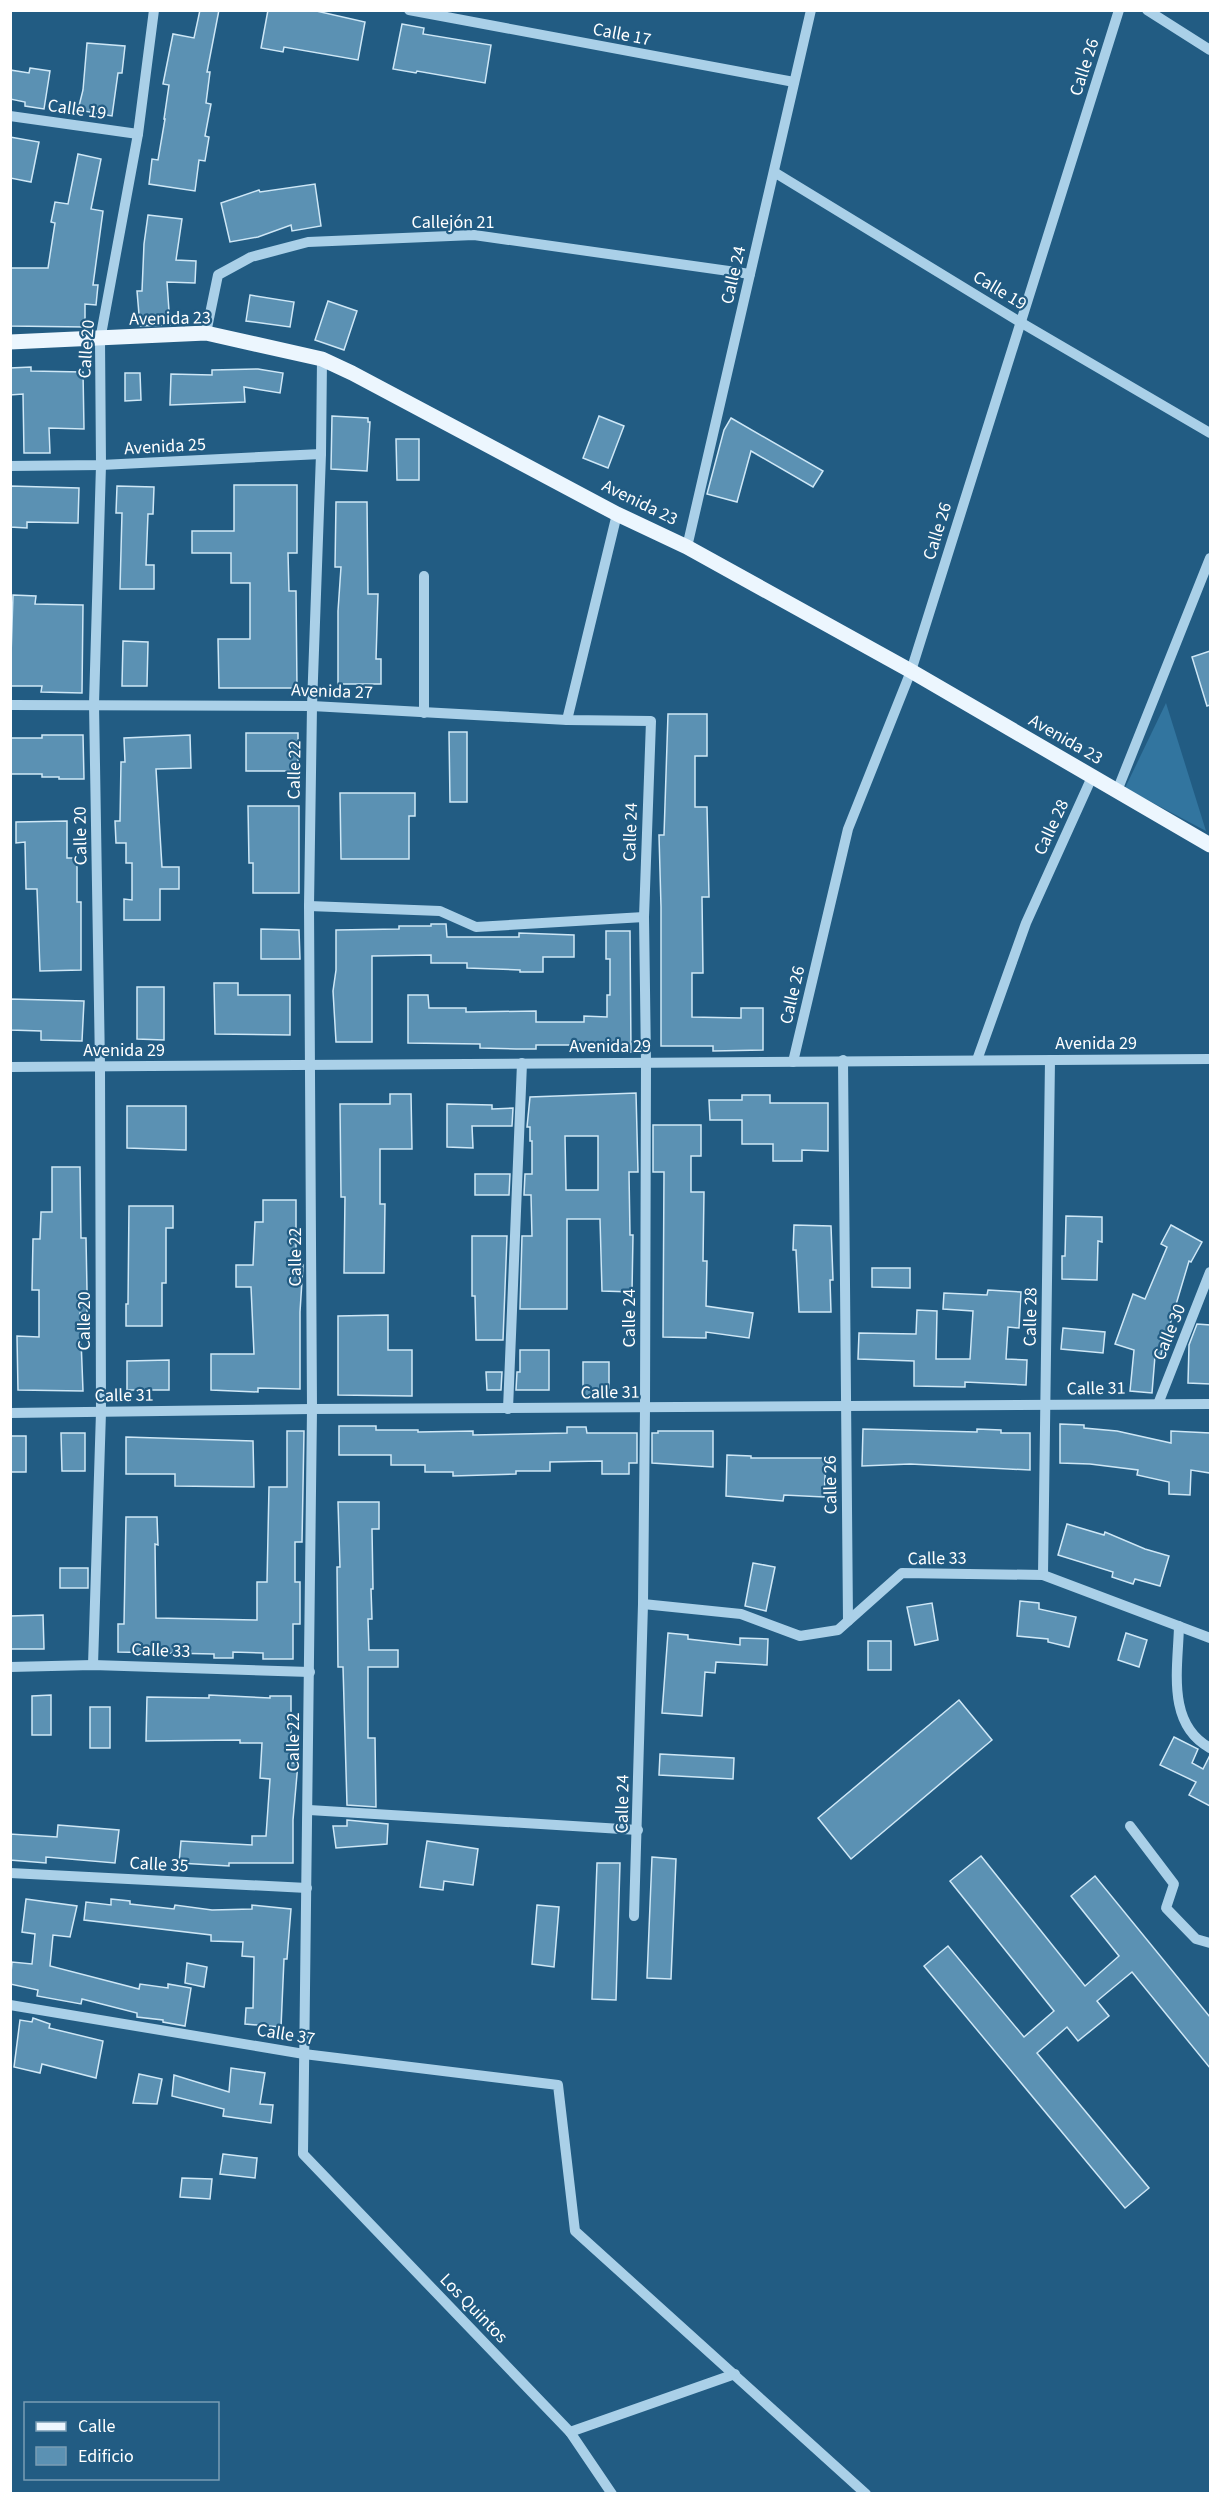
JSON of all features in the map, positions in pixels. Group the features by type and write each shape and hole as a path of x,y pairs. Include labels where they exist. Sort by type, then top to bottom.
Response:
{"main road":[{"name":"Avenida 23","path":"10,342 100,340 207,333 322,359 617,514 687,547 911,671 1210,845"}],"street":[{"name":"Calle 20","path":"93,1665 101,1412 100,1066 94,704 101,465 100,340 138,134 154,10"},
{"name":"Calle 17","path":"409,10 794,82"},
{"name":"Calle 24","path":"687,547 811,10"},
{"name":"Calle 26","path":"793,1062 848,829 911,671 1119,10"},
{"path":"1147,10 1210,50"},
{"name":"Calle 19","path":"10,116 138,134"},
{"name":"Calle 19","path":"774,172 1020,322 1210,433"},
{"name":"Callejón 21","path":"207,333 218,275 251,257 308,242 474,235 750,274"},
{"name":"Calle 22","path":"303,2154 309,1810 312,1409 309,906 322,359"},
{"name":"Avenida 25","path":"10,466 101,465 321,454"},
{"path":"567,720 617,514"},
{"path":"1117,791 1210,558"},
{"path":"424,576 424,713"},
{"name":"Avenida 27","path":"10,705 312,706 567,720 651,721"},
{"name":"Calle 24","path":"634,1916 643,1604 646,1062 644,917 651,721"},
{"name":"Calle 28","path":"977,1060 1026,923 1092,777"},
{"path":"309,906 440,911 476,927 644,917"},
{"name":"Avenida 29","path":"10,1067 1210,1059"},
{"name":"Calle 26","path":"843,1060 848,1621"},
{"name":"Calle 28","path":"1043,1575 1050,1060"},
{"path":"508,1409 522,1063"},
{"name":"Calle 30","path":"1158,1404 1210,1272"},
{"name":"Calle 31","path":"10,1413 1210,1404"},
{"name":"Calle 33","path":"643,1604 741,1614 800,1636 838,1630 902,1573 1043,1575 1210,1638"},
{"path":"1179,1626 1178,1707 1186,1727 1210,1748"},
{"name":"Calle 33","path":"10,1666 93,1665 310,1672"},
{"path":"309,1810 638,1830"},
{"path":"1130,1826 1174,1884 1166,1908 1196,1939 1210,1943"},
{"name":"Calle 35","path":"10,1873 307,1888"},
{"name":"Calle 37","path":"10,2005 304,2054 558,2085 575,2231 735,2374"},
{"name":"Los Quintos","path":"303,2154 570,2432 612,2493"},
{"path":"570,2432 735,2374 866,2493"}],"shaded area":[{"path":"1166,703 1206,831 1125,788"}],"building":[{"path":"200,10 219,10 207,72 210,72 206,103 211,104 205,136 209,137 205,161 199,160 195,191 149,184 152,159 158,160 165,119 169,85 163,84 173,34 194,38"},
{"path":"268,10 312,10 365,22 358,60 284,47 283,52 261,48"},
{"path":"402,24 424,28 423,34 491,45 485,83 393,69"},
{"path":"87,43 125,46 122,73 118,73 112,116 78,110 83,90"},
{"path":"30,68 50,71 44,109 25,106 25,102 10,99 10,70 29,73"},
{"path":"10,137 39,142 31,182 10,178"},
{"path":"78,154 101,159 91,209 103,211 93,285 98,285 96,305 85,304 85,327 10,326 10,268 48,268 55,223 51,222 55,202 68,204"},
{"path":"315,184 321,226 292,231 291,225 258,237 230,242 221,203 259,190 260,192"},
{"path":"148,215 182,219 176,260 196,261 195,283 167,282 170,325 140,326 137,291 142,291"},
{"path":"250,295 294,302 290,327 246,321"},
{"path":"328,301 357,311 344,350 315,340"},
{"path":"31,367 31,371 83,372 84,429 49,428 50,453 24,453 23,394 10,395 10,368"},
{"path":"258,369 283,373 280,393 244,387 245,402 170,405 171,374 212,375 212,370"},
{"path":"125,373 140,373 141,400 125,401"},
{"path":"332,416 368,418 370,422 367,471 331,469"},
{"path":"599,416 624,426 608,468 583,458"},
{"path":"731,418 823,471 813,487 751,451 737,502 707,494 724,430"},
{"path":"396,439 419,439 419,480 397,480"},
{"path":"234,485 297,485 297,553 288,553 289,591 296,591 297,688 219,688 218,639 250,639 250,583 231,583 231,553 192,553 192,531 234,531"},
{"path":"10,486 79,488 78,523 27,522 27,528 10,527"},
{"path":"117,486 154,487 153,514 148,514 146,565 154,565 154,589 120,589 122,513 116,513"},
{"path":"336,502 367,502 368,594 378,594 376,659 381,659 381,684 338,684 338,611 341,567 335,567"},
{"path":"13,595 36,596 35,604 83,605 82,693 41,692 42,686 10,686"},
{"path":"123,641 148,642 147,686 122,686"},
{"path":"1210,651 1210,705 1207,706 1192,657"},
{"path":"668,714 707,714 707,756 695,756 695,807 707,807 709,897 702,897 703,973 692,973 692,1017 741,1018 741,1008 763,1008 763,1050 713,1051 713,1046 661,1046 659,835 664,835"},
{"path":"449,732 467,732 467,802 450,802"},
{"path":"246,733 298,733 298,771 246,771"},
{"path":"42,735 83,735 84,779 42,777 42,774 10,774 10,738 42,738"},
{"path":"190,735 191,768 156,769 162,867 179,867 179,889 160,889 160,920 124,920 124,899 132,900 132,863 126,863 126,843 116,843 115,821 120,821 121,762 125,762 124,738"},
{"path":"340,793 415,793 415,816 409,816 409,859 341,859"},
{"path":"248,806 299,806 299,893 253,893 253,863 249,863"},
{"path":"67,821 67,858 77,858 77,902 81,902 81,970 40,971 37,889 26,889 25,842 16,843 16,822"},
{"path":"431,924 446,924 447,937 519,937 519,933 574,935 574,957 543,957 543,972 520,972 520,970 467,968 467,963 431,963 431,955 372,956 372,1042 336,1042 333,991 336,970 336,930 399,929 399,926 431,926"},
{"path":"261,929 299,930 300,959 261,959"},
{"path":"606,931 630,931 631,1052 583,1049 584,1045 536,1045 536,1049 516,1049 480,1048 480,1044 408,1043 408,995 428,995 429,1008 466,1008 466,1012 536,1011 536,1022 584,1022 584,1016 607,1017 607,995 610,995 610,959 606,959"},
{"path":"214,983 238,983 238,995 290,995 290,1035 215,1034"},
{"path":"137,987 164,987 164,1040 137,1039"},
{"path":"10,999 84,1001 82,1041 41,1040 41,1031 10,1030"},
{"path":"636,1093 638,1172 629,1172 630,1235 633,1235 632,1292 602,1291 600,1219 567,1219 567,1309 520,1309 522,1236 532,1236 531,1195 524,1195 525,1174 532,1174 532,1141 530,1141 530,1127 527,1127 530,1097","holes":["565,1136 598,1136 598,1190 566,1190"]},
{"path":"390,1094 411,1094 412,1149 380,1149 380,1204 385,1204 384,1273 344,1273 345,1197 341,1197 340,1104 390,1104"},
{"path":"742,1095 770,1095 770,1103 828,1103 828,1151 802,1150 802,1161 773,1161 773,1144 742,1144 742,1120 710,1120 709,1100 742,1100"},
{"path":"447,1104 492,1105 492,1109 513,1108 512,1126 472,1126 473,1148 447,1147"},
{"path":"127,1106 186,1106 186,1150 127,1148"},
{"path":"653,1125 701,1125 701,1156 691,1156 691,1192 704,1192 703,1261 707,1261 706,1306 753,1313 749,1338 706,1332 706,1338 663,1337 664,1172 653,1172"},
{"path":"52,1167 80,1167 81,1238 86,1238 87,1290 87,1313 80,1313 83,1391 18,1390 17,1336 39,1337 39,1290 32,1290 33,1239 40,1239 41,1212 52,1212"},
{"path":"475,1174 510,1174 509,1195 475,1195"},
{"path":"263,1200 296,1200 296,1265 303,1265 300,1312 300,1389 258,1388 258,1392 211,1390 211,1354 254,1354 251,1287 236,1287 236,1265 253,1265 255,1222 263,1222"},
{"path":"129,1206 173,1206 173,1228 166,1228 166,1283 162,1283 162,1326 126,1326"},
{"path":"1066,1216 1102,1217 1102,1242 1098,1241 1097,1280 1062,1279"},
{"path":"794,1225 831,1226 833,1280 830,1280 831,1312 799,1312 796,1250 793,1250"},
{"path":"1171,1225 1202,1242 1191,1262 1189,1261 1160,1358 1155,1356 1152,1393 1130,1391 1134,1350 1115,1344 1133,1294 1145,1299 1167,1247 1161,1244"},
{"path":"472,1236 507,1236 503,1340 476,1340 475,1296 472,1296"},
{"path":"872,1268 910,1268 910,1288 872,1287"},
{"path":"988,1290 1021,1292 1019,1328 1008,1327 1006,1359 1027,1360 1026,1385 965,1382 965,1387 914,1386 914,1361 858,1359 859,1333 916,1334 917,1310 937,1311 936,1359 970,1359 973,1311 943,1309 944,1293 987,1295"},
{"path":"388,1315 388,1350 412,1350 412,1396 338,1395 338,1316"},
{"path":"1197,1324 1210,1325 1210,1384 1188,1383 1189,1345"},
{"path":"1063,1328 1105,1332 1103,1353 1061,1349"},
{"path":"520,1350 549,1350 549,1390 516,1390 517,1372 520,1372"},
{"path":"169,1360 169,1390 127,1390 127,1361"},
{"path":"583,1362 609,1362 609,1396 583,1396"},
{"path":"486,1372 502,1372 501,1390 487,1390"},
{"path":"1060,1424 1084,1425 1084,1428 1117,1431 1171,1443 1171,1431 1210,1433 1210,1473 1191,1470 1190,1495 1169,1494 1169,1482 1137,1475 1138,1470 1060,1463"},
{"path":"339,1426 376,1426 376,1430 418,1430 418,1432 473,1431 473,1435 567,1433 567,1427 586,1427 587,1433 637,1433 637,1463 629,1463 629,1474 602,1474 602,1461 550,1462 550,1471 453,1476 453,1472 425,1472 425,1465 391,1465 391,1455 339,1455"},
{"path":"863,1429 977,1432 977,1429 1001,1430 1001,1433 1030,1433 1030,1470 910,1464 862,1466"},
{"path":"287,1431 304,1431 302,1542 295,1542 295,1582 300,1582 300,1624 293,1624 293,1659 263,1659 263,1653 233,1652 233,1658 214,1658 214,1654 118,1652 118,1624 124,1624 126,1517 157,1517 156,1618 257,1620 257,1582 267,1582 269,1487 287,1487"},
{"path":"658,1431 713,1431 713,1467 652,1463 652,1433 658,1433"},
{"path":"61,1433 85,1433 85,1471 62,1471"},
{"path":"10,1436 26,1436 26,1472 10,1472"},
{"path":"126,1437 253,1441 254,1487 175,1486 175,1474 126,1474"},
{"path":"727,1455 751,1456 751,1458 826,1458 824,1497 784,1495 783,1501 726,1496"},
{"path":"338,1502 379,1502 379,1529 372,1529 373,1589 371,1589 372,1619 368,1619 369,1650 398,1650 398,1667 368,1667 368,1738 375,1738 376,1807 347,1805 343,1667 338,1667 337,1567 340,1567"},
{"path":"1067,1524 1104,1535 1105,1532 1145,1549 1169,1556 1160,1586 1135,1579 1133,1584 1112,1577 1113,1572 1058,1555"},
{"path":"753,1563 775,1567 766,1611 745,1606"},
{"path":"60,1568 88,1568 88,1588 60,1588"},
{"path":"1020,1601 1039,1603 1039,1609 1076,1617 1069,1647 1048,1642 1048,1639 1017,1636"},
{"path":"932,1603 938,1640 915,1645 907,1607"},
{"path":"43,1615 44,1649 10,1649 10,1616"},
{"path":"668,1633 688,1635 688,1639 740,1645 740,1638 768,1639 767,1665 716,1662 715,1673 705,1672 702,1716 662,1713"},
{"path":"1126,1633 1147,1640 1139,1667 1118,1660"},
{"path":"868,1641 891,1641 891,1670 868,1670"},
{"path":"51,1695 51,1735 32,1735 32,1696"},
{"path":"209,1695 270,1698 270,1696 291,1696 291,1763 298,1763 293,1820 293,1863 229,1863 229,1866 179,1863 181,1841 252,1845 252,1836 266,1836 270,1779 260,1778 262,1743 240,1743 240,1740 146,1741 147,1697 209,1698"},
{"path":"959,1700 992,1740 851,1859 818,1818"},
{"path":"90,1707 110,1707 110,1748 90,1748"},
{"path":"1174,1737 1198,1749 1192,1763 1203,1769 1210,1755 1210,1806 1189,1795 1196,1782 1160,1765"},
{"path":"660,1754 734,1758 733,1779 659,1775"},
{"path":"347,1820 388,1824 387,1844 336,1848 333,1826 347,1826"},
{"path":"58,1825 119,1830 115,1863 46,1857 46,1863 10,1860 10,1834 57,1837"},
{"path":"427,1841 478,1849 473,1885 444,1881 443,1890 420,1887"},
{"path":"981,1856 1085,1986 1119,1956 1071,1896 1095,1876 1210,2017 1210,2068 1132,1972 1097,2001 1109,2016 1078,2041 1067,2027 1037,2053 1149,2188 1125,2208 924,1966 948,1946 1024,2037 1054,2011 950,1881"},
{"path":"652,1857 676,1859 671,1979 647,1978"},
{"path":"597,1863 620,1863 616,2000 592,1999"},
{"path":"26,1899 77,1906 70,1937 53,1935 50,1966 139,1989 140,1984 168,1988 168,1984 191,1988 185,2026 163,2022 163,2020 137,2017 137,2013 82,1999 81,2004 37,1996 38,1990 10,1984 12,1962 32,1964 35,1934 22,1932"},
{"path":"111,1899 130,1901 130,1904 174,1909 175,1905 212,1910 252,1909 252,1905 291,1909 287,1959 284,1959 281,2027 245,2024 246,2008 253,2008 254,1957 242,1956 243,1942 211,1941 211,1935 84,1920 86,1902 111,1905"},
{"path":"537,1905 559,1907 554,1967 532,1964"},
{"path":"187,1963 207,1967 204,1987 185,1983"},
{"path":"33,2018 50,2024 49,2028 103,2041 96,2078 42,2064 40,2073 14,2067 20,2020 32,2022"},
{"path":"231,2068 265,2073 260,2104 273,2105 271,2123 223,2116 224,2109 172,2096 174,2075 229,2092"},
{"path":"139,2074 162,2079 157,2104 133,2103"},
{"path":"223,2154 257,2158 255,2178 220,2174"},
{"path":"182,2178 212,2179 210,2199 180,2197"}]}
